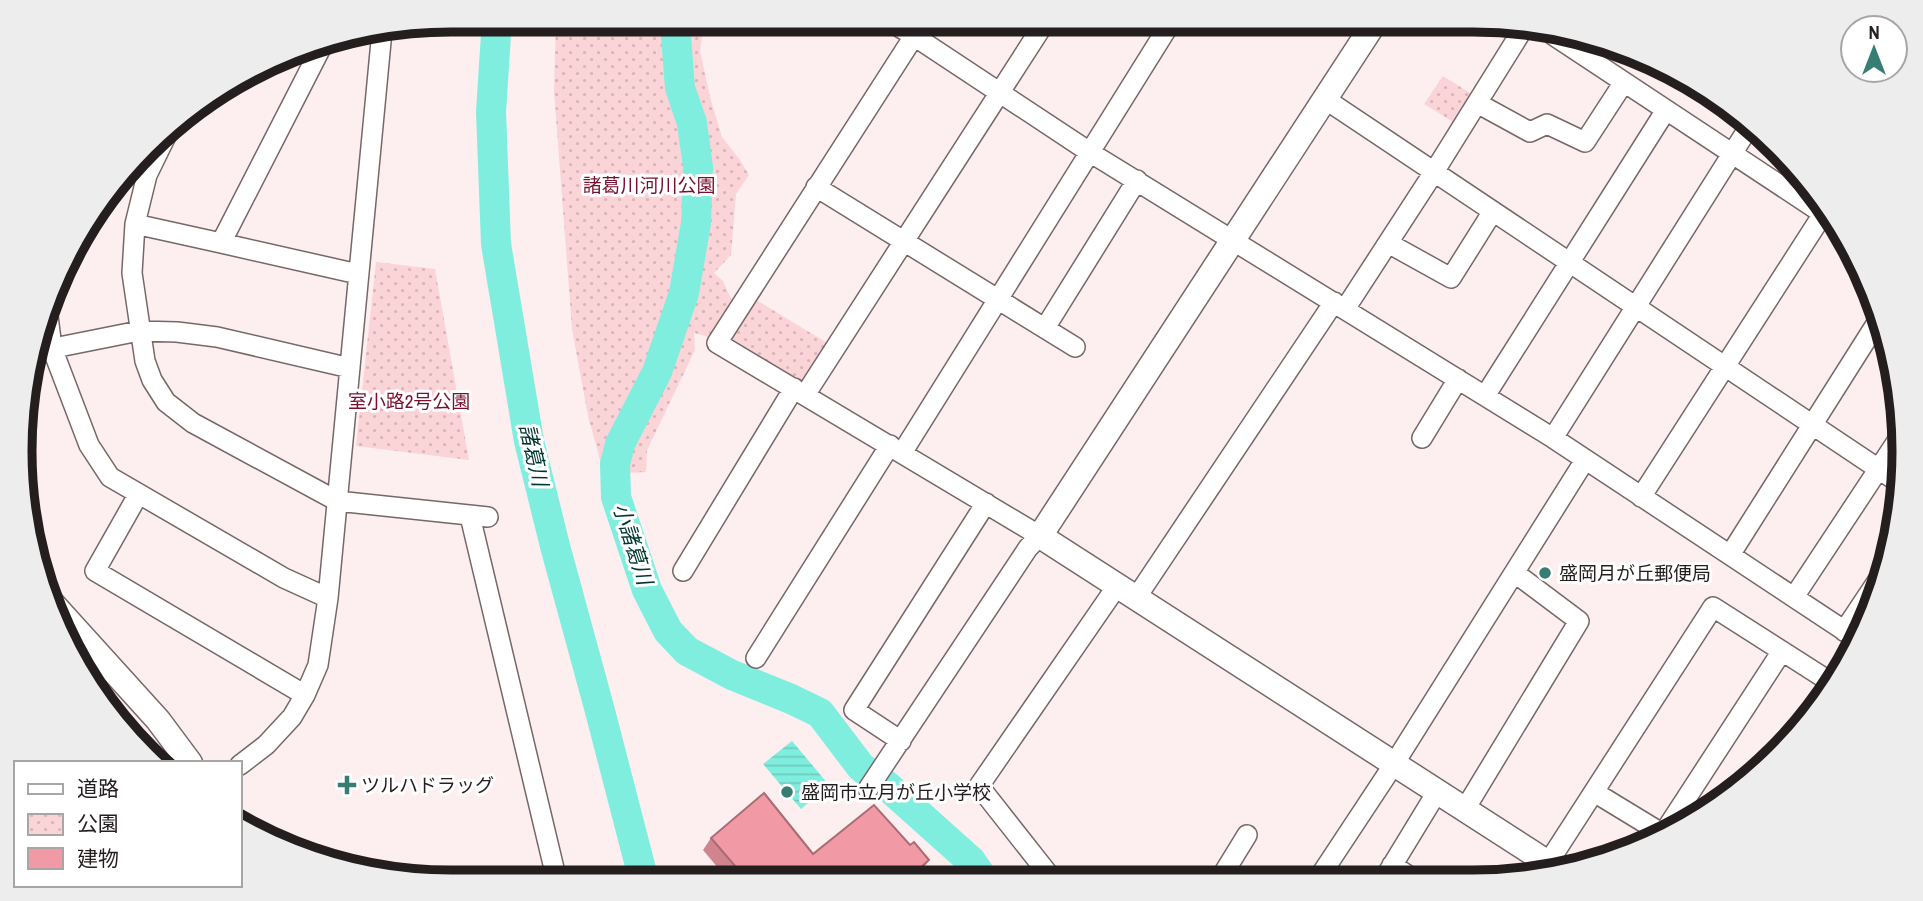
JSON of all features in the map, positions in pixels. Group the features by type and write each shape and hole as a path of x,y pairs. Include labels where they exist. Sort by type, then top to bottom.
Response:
{"street":[{"path":"916,32 717,343 1040,536 1548,862"},
{"path":"925,32 1001,93 1091,153 1553,438 1849,634"},
{"path":"683,571 799,392 905,241 1039,32"},
{"path":"756,658 999,299 1165,32"},
{"path":"873,781 1028,548 1040,536 1369,32"},
{"path":"1045,870 979,786 1388,243 1520,34"},
{"path":"242,764 266,746 292,717 318,665 328,598 381,38"},
{"path":"1564,42 1813,207"},
{"path":"220,243 318,53"},
{"path":"1477,103 1530,132 1547,124 1585,142 1624,82"},
{"path":"1325,99 1891,477"},
{"path":"1485,396 1666,110"},
{"path":"1553,438 1746,132"},
{"path":"160,148 147,175 135,224 132,273 139,331 152,380 166,402 193,423 337,501 479,517 555,870"},
{"path":"1045,328 1137,180"},
{"path":"816,187 1075,347"},
{"path":"1388,243 1451,278 1493,211"},
{"path":"1642,497 1820,217"},
{"path":"135,224 358,274"},
{"path":"1730,555 1873,329"},
{"path":"44,350 139,331 177,332 217,337 350,368"},
{"path":"44,352 89,445 110,477 284,578 328,598"},
{"path":"1422,438 1458,379"},
{"path":"1794,597 1892,448"},
{"path":"1324,870 1394,764 1585,460"},
{"path":"138,495 95,571 305,695"},
{"path":"901,741 854,710 986,503"},
{"path":"1465,809 1579,621 1515,573"},
{"path":"1557,860 1594,792 1713,607 1824,678"},
{"path":"67,620 158,720 189,761"},
{"path":"1674,817 1782,651"},
{"path":"1389,870 1437,792"},
{"path":"1594,792 1653,828"},
{"path":"1226,870 1247,835"}],"green space":[{"name":"諸葛川河川公園","path":"556,32 702,32 700,51 722,137 749,175 736,194 731,255 714,273 723,281 732,301 709,337 694,333 695,350 647,450 646,472 604,474 588,416 572,329 554,91"},
{"path":"1443,76 1475,96 1458,125 1424,104"},
{"name":"室小路2号公園","path":"376,262 435,269 469,460 356,446"},
{"path":"753,298 829,344 803,384 727,338"}],"shaded area":[{"path":"792,741 829,785 801,809 763,764"}],"building":[{"path":"764,793 813,854 874,805 910,845 914,842 929,860 921,867 924,870 739,870 711,838"}],"waterway":[{"name":"諸葛川","path":"496,32 491,112 496,244 529,441 641,870"},
{"name":"小諸葛川","path":"676,32 680,88 692,123 698,167 696,223 684,293 657,372 620,444 615,464 616,497 647,590 668,631 687,651 732,675 820,713 861,767 886,785 971,861 977,870"}],"place":[{"name":"盛岡月が丘郵便局","path":"1545,573"},
{"name":"ツルハドラッグ","path":"347,785"},
{"name":"盛岡市立月が丘小学校","path":"787,792"}]}
